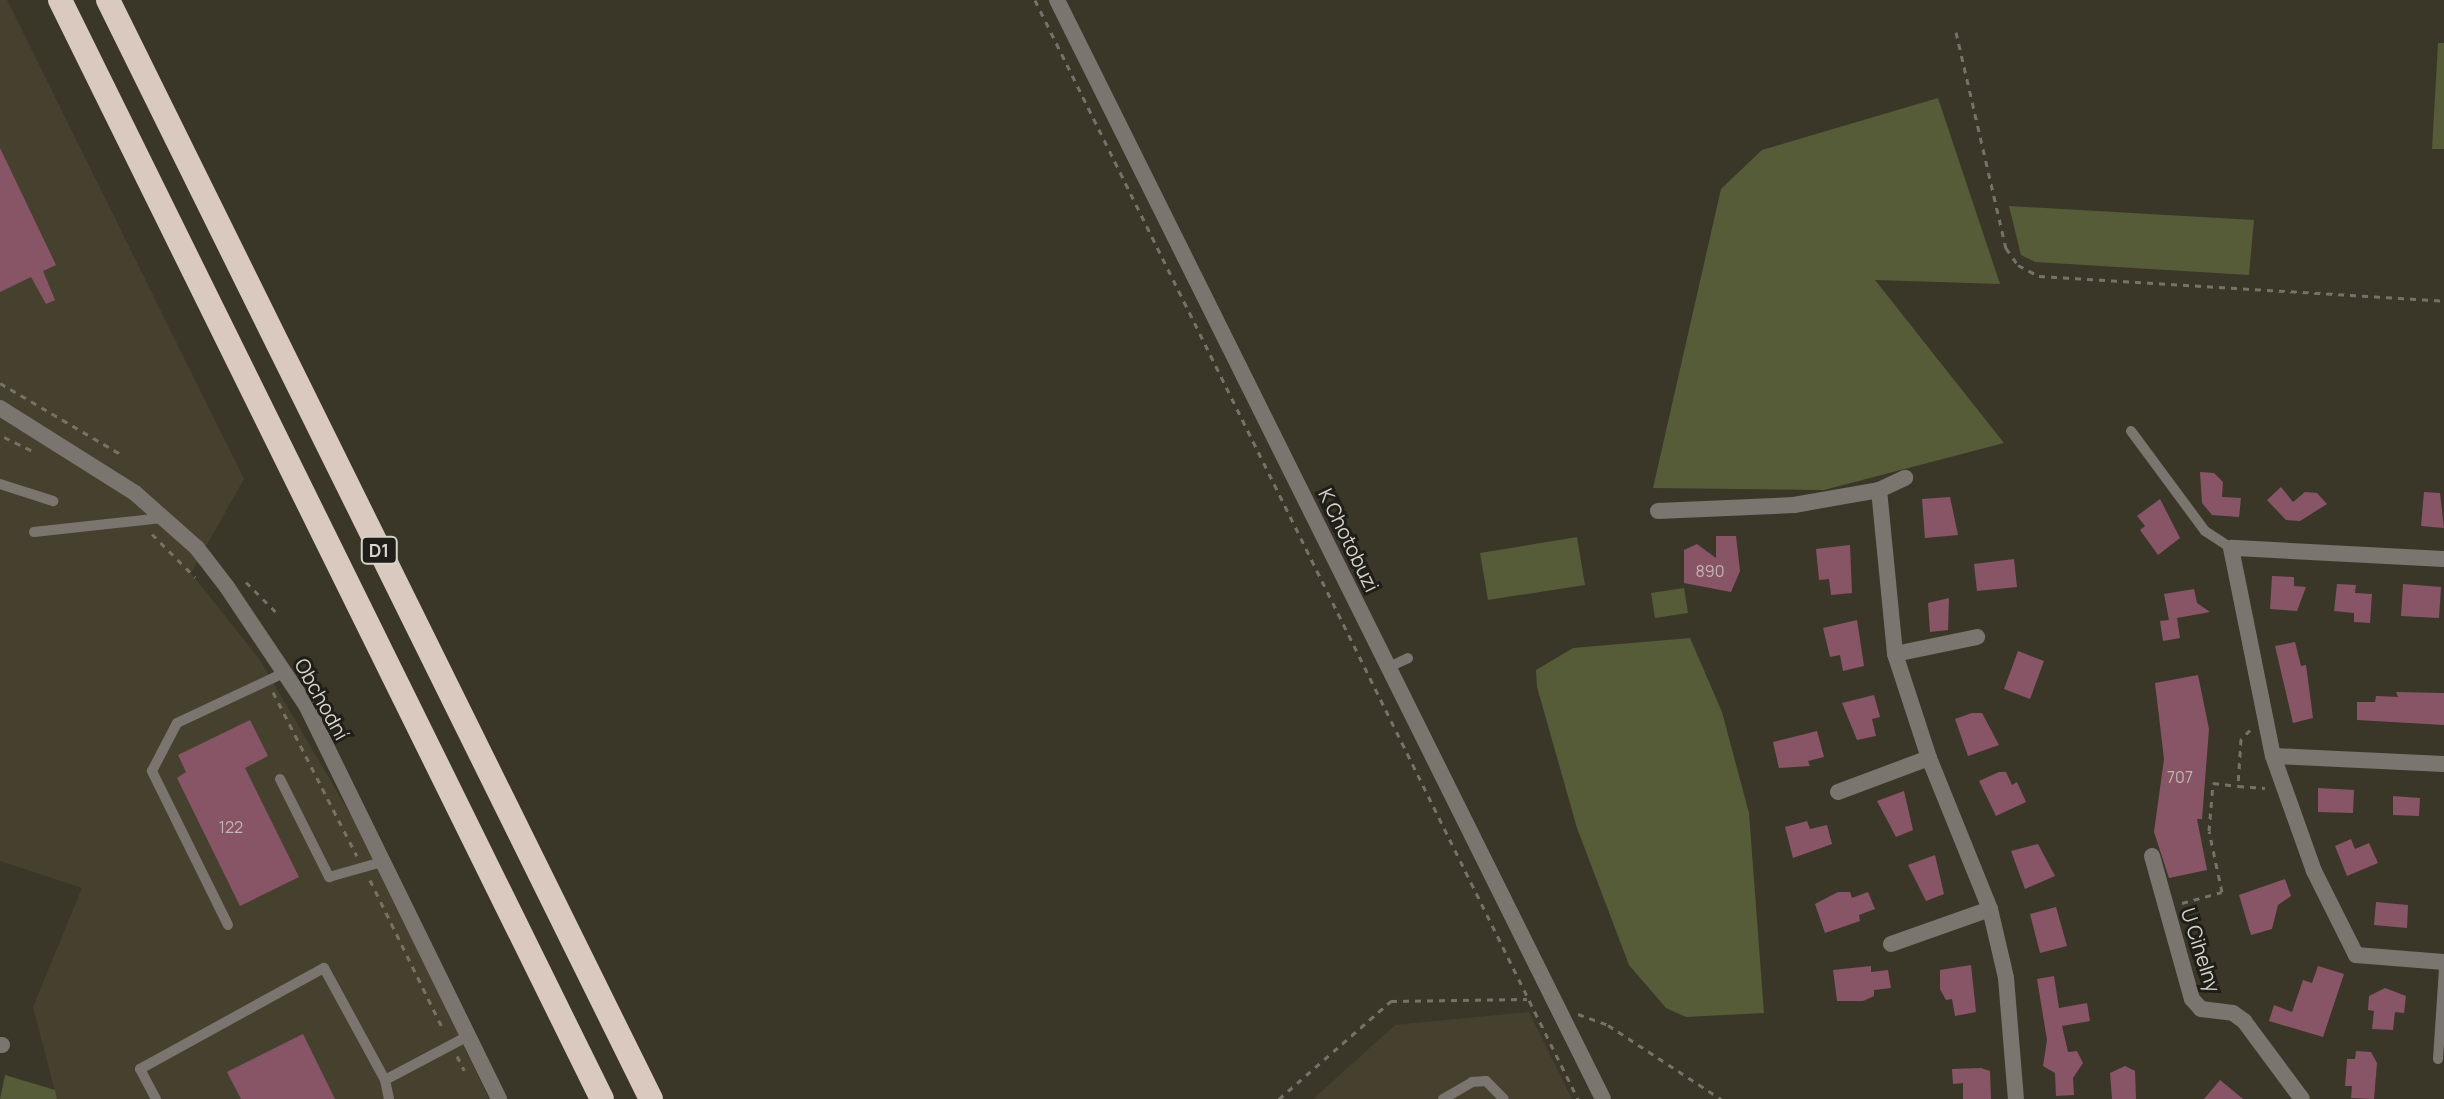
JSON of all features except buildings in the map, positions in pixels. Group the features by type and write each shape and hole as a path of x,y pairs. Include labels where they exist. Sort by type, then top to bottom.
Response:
{"highway":[{"name":"D1","path":"60,0 602,1099"},
{"name":"D1","path":"108,0 651,1099"}],"street":[{"name":"K Chotobuzi","path":"1057,0 1603,1099"},
{"name":"Obchodní","path":"0,408 112,475 197,548 286,672 499,1099"},
{"path":"1658,511 1794,505 1879,490 1905,478"},
{"path":"1879,490 1895,654 1929,758 1990,909 2006,978 2016,1099"},
{"path":"2444,559 2231,548 2280,779 2314,871 2356,955 2444,962"},
{"path":"1895,654 1977,637"},
{"path":"2273,756 2444,764"},
{"path":"1838,792 1929,758"},
{"name":"U Cihelny","path":"2152,856 2196,1005 2244,1021 2302,1099"},
{"path":"1891,944 1990,909"}],"lane":[{"path":"2131,431 2205,531 2231,548"},
{"path":"0,484 53,501"},
{"path":"34,532 164,517"},
{"path":"1389,667 1408,658"},
{"path":"228,925 152,771 177,723 286,672"},
{"path":"280,779 329,877 382,862"},
{"path":"156,1099 140,1069 324,968 385,1080 389,1099"},
{"path":"2438,1059 2444,969"},
{"path":"385,1080 468,1036"},
{"path":"1446,1098 1472,1082 1486,1081 1504,1099"}],"path":[{"path":"1035,0 1578,1099"},
{"path":"1956,32 2006,248 2018,265 2039,276 2444,301"},
{"path":"0,383 124,456"},
{"path":"4,437 45,457"},
{"path":"138,520 204,585"},
{"path":"267,681 465,1072"},
{"path":"2238,786 2246,730 2258,728 2262,740 2269,737"},
{"path":"2166,907 2222,892 2209,831 2213,783 2276,789 2273,779 2280,779"},
{"path":"1279,1099 1391,1001 1528,999"},
{"path":"1561,1014 1584,1014 1608,1025 1721,1099"}],"shaded area":[{"path":"0,0 7,0 244,479 191,573 260,660 370,848 489,1099 57,1099 33,1007 82,888 0,861"},
{"path":"1529,1012 1572,1099 1313,1099 1395,1025"}],"green space":[{"path":"2438,43 2444,43 2444,149 2432,149"},
{"path":"1938,98 2000,284 1875,280 2004,443 1824,490 1653,488 1721,189 1762,150"},
{"path":"2009,206 2254,220 2249,275 2035,262 2021,255"},
{"path":"1577,537 1585,585 1488,600 1480,553"},
{"path":"1684,588 1688,613 1655,618 1651,593"},
{"path":"1690,638 1722,712 1749,813 1764,1013 1686,1017 1666,1008 1629,965 1577,828 1537,687 1536,670 1573,648"},
{"path":"5,1075 55,1090 57,1099 0,1099"}]}
